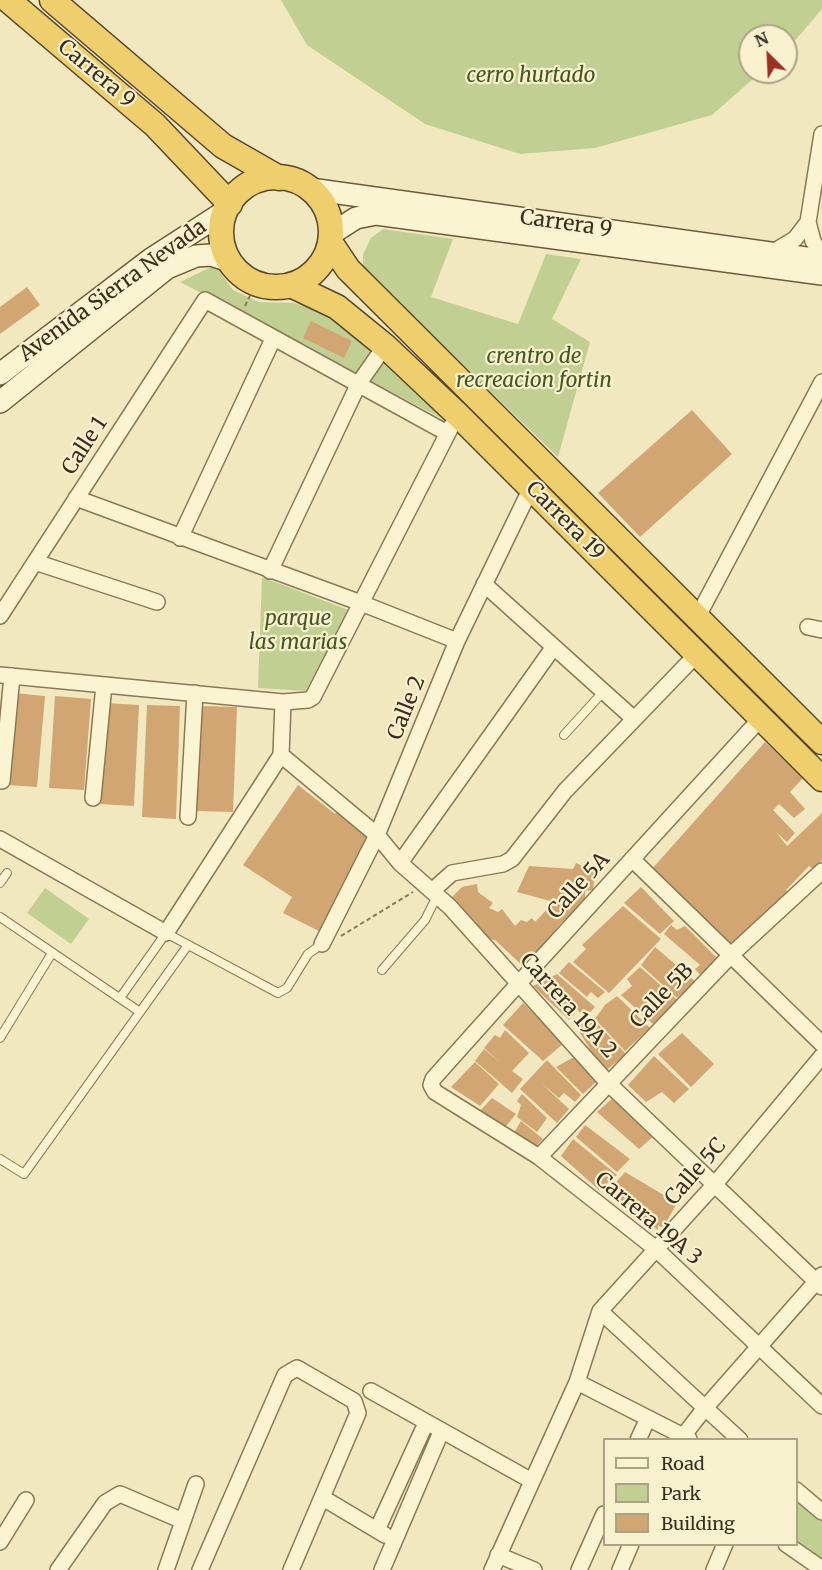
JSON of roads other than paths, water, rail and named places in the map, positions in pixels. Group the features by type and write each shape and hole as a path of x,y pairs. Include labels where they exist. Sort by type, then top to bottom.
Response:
{"highway":[{"name":"Carrera 9","path":"8,0 156,125 228,207"},
{"name":"Carrera 9","path":"51,0 222,146 279,178"},
{"path":"279,178 296,181 310,189 327,212 331,238 320,266 307,278 291,285 273,287 256,284 241,275 230,261 222,241 223,220 228,207 241,191 255,182 279,178"},
{"name":"Carrera 19","path":"331,238 348,269 822,742"},
{"name":"Carrera 19","path":"291,285 337,307 385,346 452,424 531,488 822,779"}],"main road":[{"name":"Carrera 9","path":"310,189 822,258"},
{"name":"Avenida Sierra Nevada","path":"0,374 151,259 228,207"},
{"name":"Carrera 9","path":"331,238 356,218 376,214 822,273"},
{"name":"Avenida Sierra Nevada","path":"0,402 167,268 182,260 204,255 230,261"}],"street":[{"path":"822,134 808,222 810,233 822,258"},
{"path":"775,251 795,239 808,222"},
{"name":"Calle 1","path":"0,616 205,300 273,339"},
{"path":"2,781 6,675 283,702 300,702 314,697 452,424 359,383 273,339 180,538"},
{"path":"270,571 359,383 385,346"},
{"path":"698,616 822,382"},
{"name":"Calle 2","path":"322,944 377,835 456,641 531,488"},
{"path":"76,498 361,603 456,641"},
{"path":"35,562 157,602"},
{"path":"484,585 633,718"},
{"path":"400,862 553,648"},
{"path":"431,891 452,873 503,864 512,859 565,791 697,654"},
{"path":"93,798 104,685"},
{"path":"188,817 195,693"},
{"path":"0,839 166,933 281,755 283,702"},
{"name":"Calle 5A","path":"431,1085 433,1079 519,983 761,718"},
{"name":"Carrera 19A 2","path":"281,755 377,835 400,862 519,983 608,1083 820,1281"},
{"path":"632,859 822,1044"},
{"name":"Calle 5B","path":"539,1156 731,956 822,871"},
{"name":"Calle 5C","path":"492,1570 577,1382 600,1311 714,1184 822,1056"},
{"name":"Carrera 19A 3","path":"431,1085 435,1092 539,1156 656,1249 822,1406"},
{"path":"577,1382 684,1438 705,1408 820,1281"},
{"path":"600,1311 738,1438"},
{"path":"200,1570 285,1375 292,1368 301,1368 346,1395 354,1401 358,1409 356,1421 291,1570"},
{"path":"371,1392 532,1481"},
{"path":"640,1438 648,1418"},
{"path":"377,1530 426,1423"},
{"path":"382,1570 441,1432"},
{"path":"166,1570 196,1484"},
{"path":"798,1492 822,1512"},
{"path":"57,1570 105,1503 120,1494 183,1521"},
{"path":"323,1498 394,1540"},
{"path":"0,1542 26,1500"},
{"path":"579,1570 603,1516"},
{"path":"620,1570 631,1546"},
{"path":"714,1570 725,1546"},
{"path":"788,1546 822,1569"},
{"path":"498,1555 534,1570"}],"lane":[{"path":"564,735 603,692"},
{"path":"0,883 7,873"},
{"path":"382,970 425,920 431,891"},
{"path":"0,917 140,1012"},
{"path":"120,998 166,933 227,963 278,993 283,992 308,954 322,944"},
{"path":"0,1159 24,1174 188,945"},
{"path":"0,1038 52,953"}],"park label":[{"name":"cerro hurtado","path":"531,76"},
{"name":"crentro de recreacion fortin","path":"534,369"},
{"name":"parque las marias","path":"298,631"}]}
